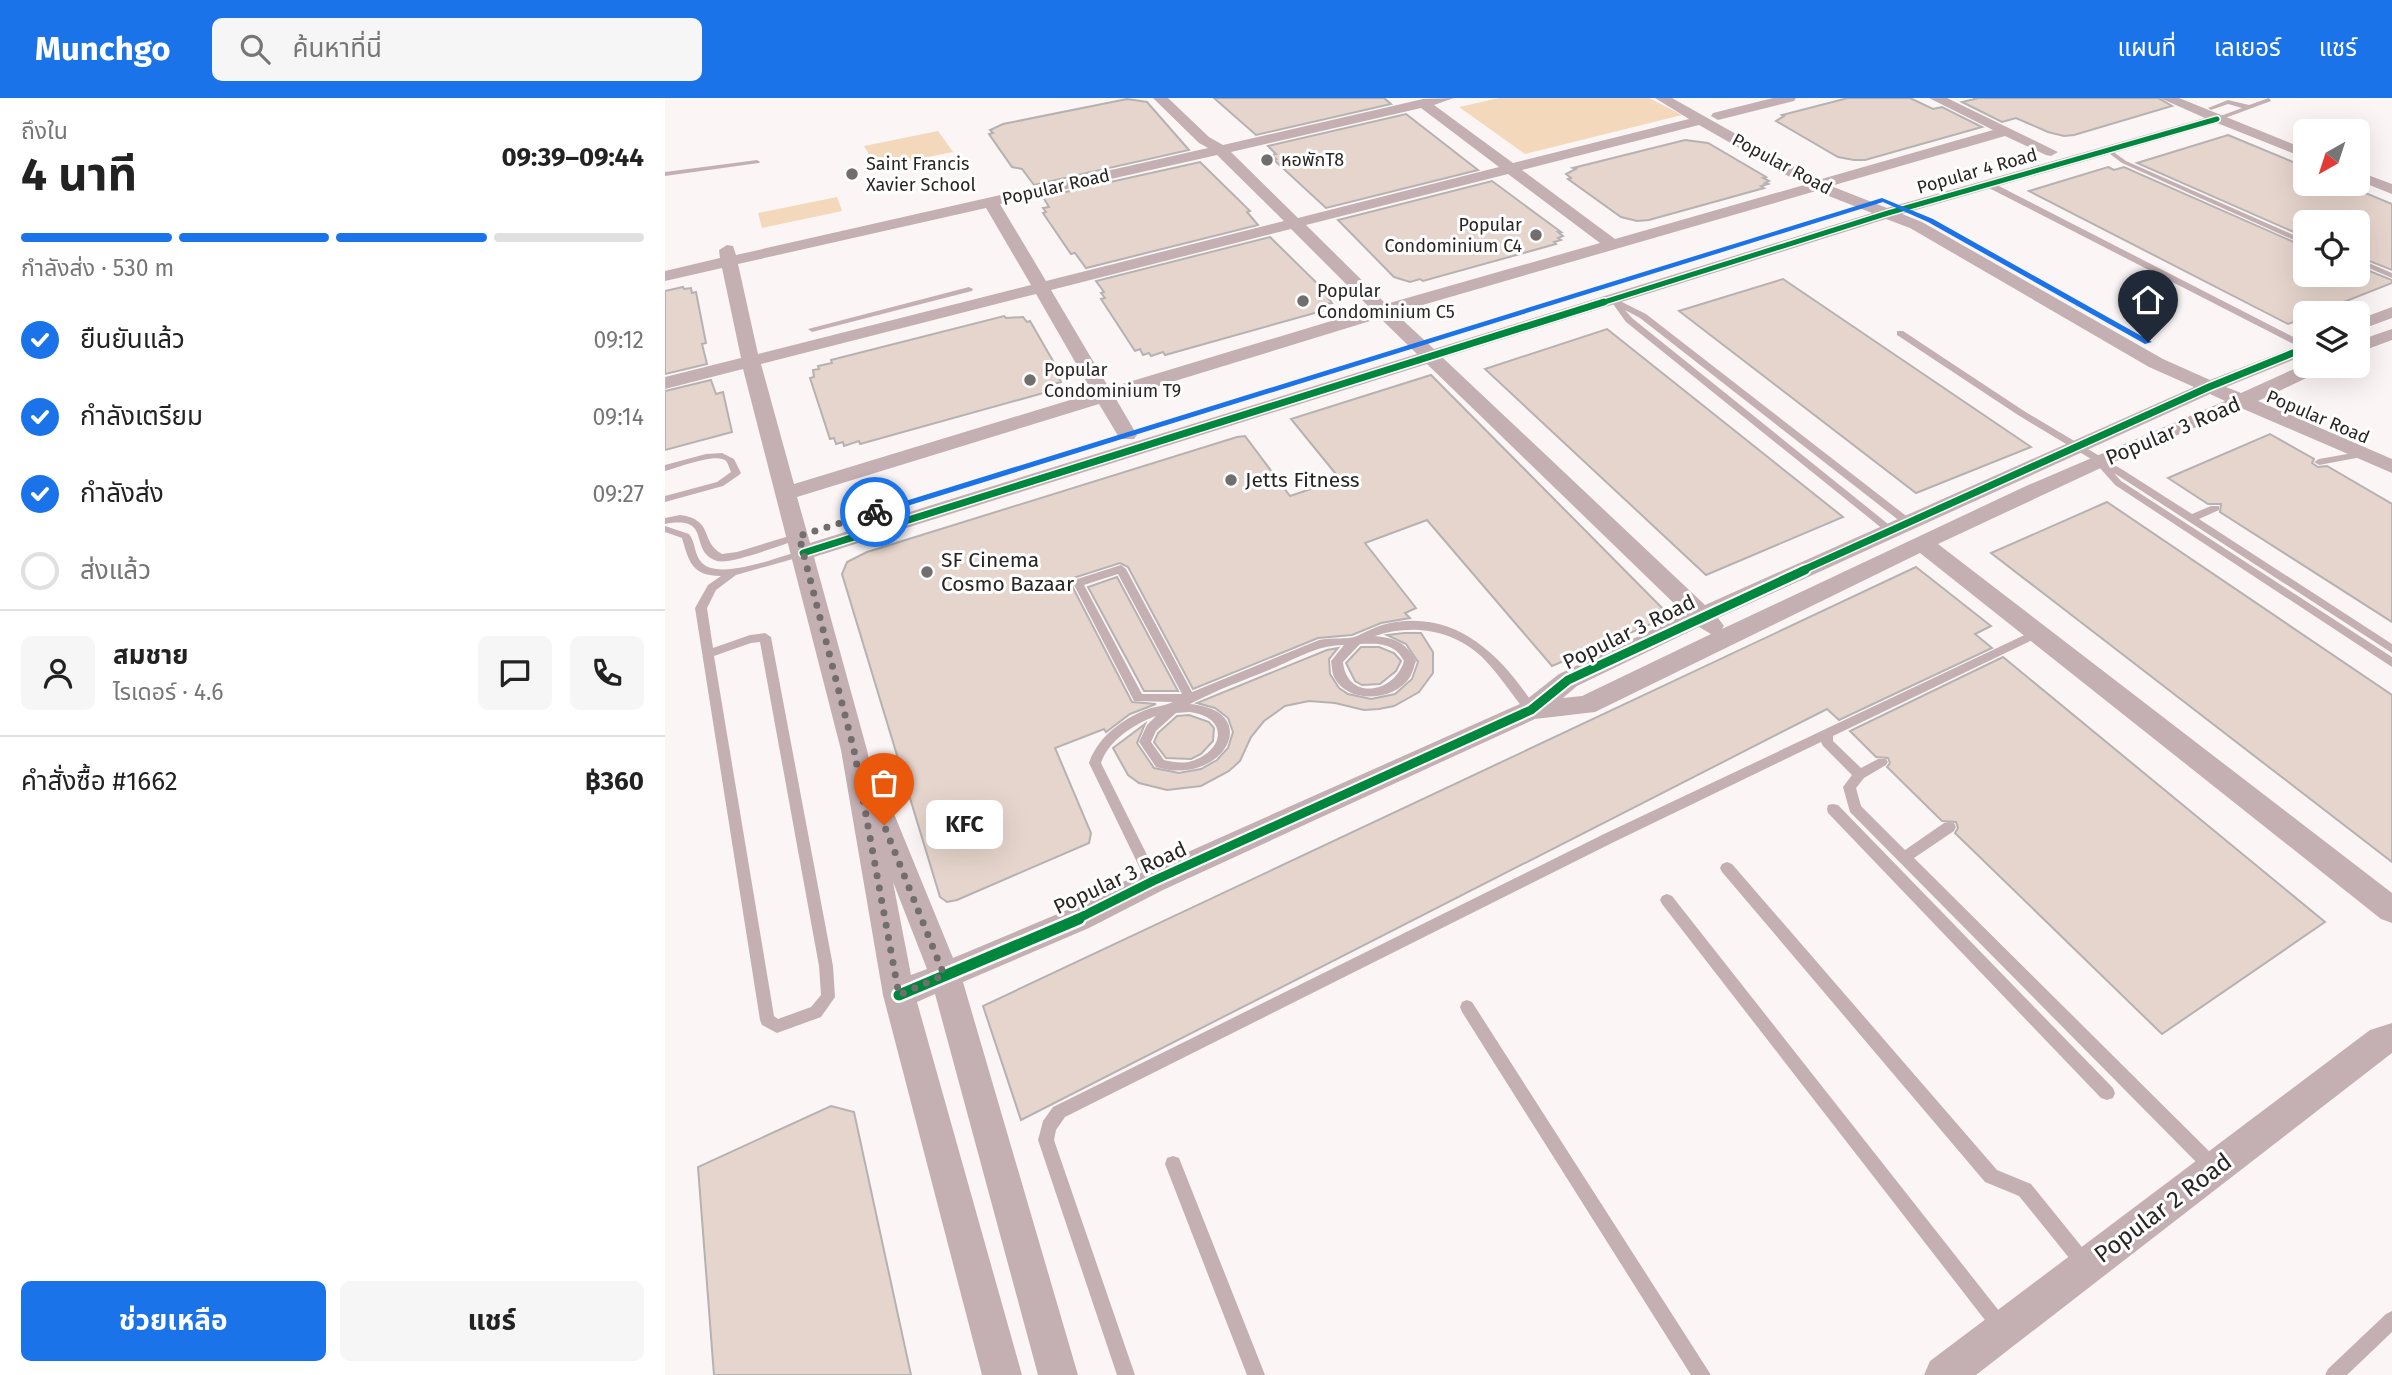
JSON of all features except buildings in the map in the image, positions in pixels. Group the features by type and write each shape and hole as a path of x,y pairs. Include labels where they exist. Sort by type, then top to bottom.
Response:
{"street":[{"path":"1160,98 1214,142"},
{"path":"1174,98 1292,223 1725,638"},
{"name":"Popular Road","path":"665,276 728,256 1397,98"},
{"name":"Popular Road","path":"665,263 728,256 991,202 1214,142 1447,98"},
{"name":"Popular Road","path":"1662,98 1817,186 1886,207 2155,363 2209,387 2252,397 2392,447"},
{"name":"Popular Road","path":"1685,98 1835,181 2172,356 2230,380 2252,397 2392,467"},
{"path":"1718,116 1789,98"},
{"path":"1937,98 2051,152"},
{"path":"2167,98 2209,112 2293,149"},
{"path":"1423,103 1613,245"},
{"name":"Popular 4 Road","path":"801,545 1886,207 2051,152 2209,112"},
{"name":"Popular 4 Road","path":"1886,207 1988,184 2108,150 2209,112"},
{"path":"665,383 751,362 908,313 1042,288 1701,120"},
{"path":"787,492 1383,311 2007,131"},
{"path":"2090,142 2108,150"},
{"path":"2370,180 2392,189"},
{"path":"991,202 1127,435"},
{"path":"728,256 751,362 854,750 899,995 1002,1375"},
{"path":"2370,321 2392,312"},
{"path":"2370,343 2392,334"},
{"name":"Popular 4 Road","path":"801,545 1127,435 1425,350"},
{"name":"Popular 3 Road","path":"1531,710 1587,705 1725,638 1908,533 2078,448 2209,387 2293,352"},
{"name":"Popular 3 Road","path":"899,995 1078,919 1153,881 1531,710 1568,680 1702,616 1908,533 2099,461 2293,377"},
{"path":"1908,533 2392,909"},
{"path":"854,750 944,975 1058,1375"},
{"name":"Popular 2 Road","path":"1944,1375 2388,1034"}],"lane":[{"path":"2209,112 2248,107 2269,100"},
{"path":"2209,112 2228,102 2248,107"},
{"path":"2108,150 2134,159 2293,231"},
{"path":"2108,150 2124,162 2293,238"},
{"path":"665,174 757,162"},
{"path":"1988,184 2293,341"},
{"path":"2370,266 2392,276"},
{"path":"2370,273 2392,282"},
{"path":"812,329 908,313 969,289"},
{"path":"1604,295 1629,320 1908,533"},
{"path":"1604,295 1643,316 1908,533"},
{"path":"898,296 908,313"},
{"path":"1900,333 2392,649"},
{"path":"2319,462 2364,454"},
{"path":"665,468 716,455 726,456 731,460 736,473 720,484 665,499"},
{"path":"2099,461 2118,483 2392,663"},
{"path":"2192,519 2215,508"},
{"path":"665,521 692,519 701,526 709,550 720,558 801,545"},
{"path":"665,529 683,532 690,541 694,562 705,572 732,573"},
{"path":"708,654 750,639 765,637 819,926 828,997 816,1012 777,1026 767,1020 708,654 701,608 712,588 732,573 801,545"},
{"path":"1121,569 1190,698 1139,698 1078,583 1121,569"},
{"path":"1153,881 1095,763 1098,750 1125,726 1157,710 1167,710 1176,709 1186,709 1209,711 1223,724 1222,742 1208,759 1194,767 1160,764 1145,742 1153,724 1172,710 1181,704 1190,698 1325,642 1359,640 1370,640 1392,642 1401,647 1410,661 1405,678 1388,689 1364,692 1345,685 1339,678 1337,661 1350,647 1360,641 1371,635 1381,628 1414,624 1444,629 1478,647 1531,710"},
{"path":"1126,1375 1046,1140 1049,1127 1059,1112 1596,844 2037,634"},
{"path":"1827,734 1827,743 1860,775"},
{"path":"1882,762 1860,775 1849,787 1854,808 2215,1168"},
{"path":"1833,809 2107,1093"},
{"path":"1904,858 1949,827"},
{"path":"1727,868 1991,1177 2025,1190 2087,1266"},
{"path":"1667,901 2003,1330"},
{"path":"1467,1007 1702,1375"},
{"path":"1173,1164 1256,1375"},
{"path":"2334,1375 2392,1320"}],"shaded area":[{"path":"1499,98 1649,98 1682,115 1525,154 1459,107"},
{"path":"938,131 953,152 884,166 875,165 864,146"},
{"path":"837,197 842,211 762,228 758,213"}],"cycle path":[{"path":"803,553 1888,213 2217,119"},
{"path":"899,995 1078,919 1153,881 1531,710 1568,680 1702,616 2209,387 2293,353"}],"way so far":[{"path":"875,512 799,536 854,750 899,995 944,975 884,825"}],"place":[{"name":"หอพักT8","path":"1267,160"},
{"name":"Saint Francis Xavier School","path":"852,174"},
{"name":"Popular Condominium C4","path":"1536,235"},
{"name":"Popular Condominium C5","path":"1303,301"},
{"name":"Popular Condominium T9","path":"1030,380"},
{"name":"Jetts Fitness","path":"1231,480"},
{"name":"SF Cinema Cosmo Bazaar","path":"927,572"},
{"name":"KFC","path":"884,825"}],"route":[{"path":"875,512 1884,200 1930,220 2148,342"}]}
